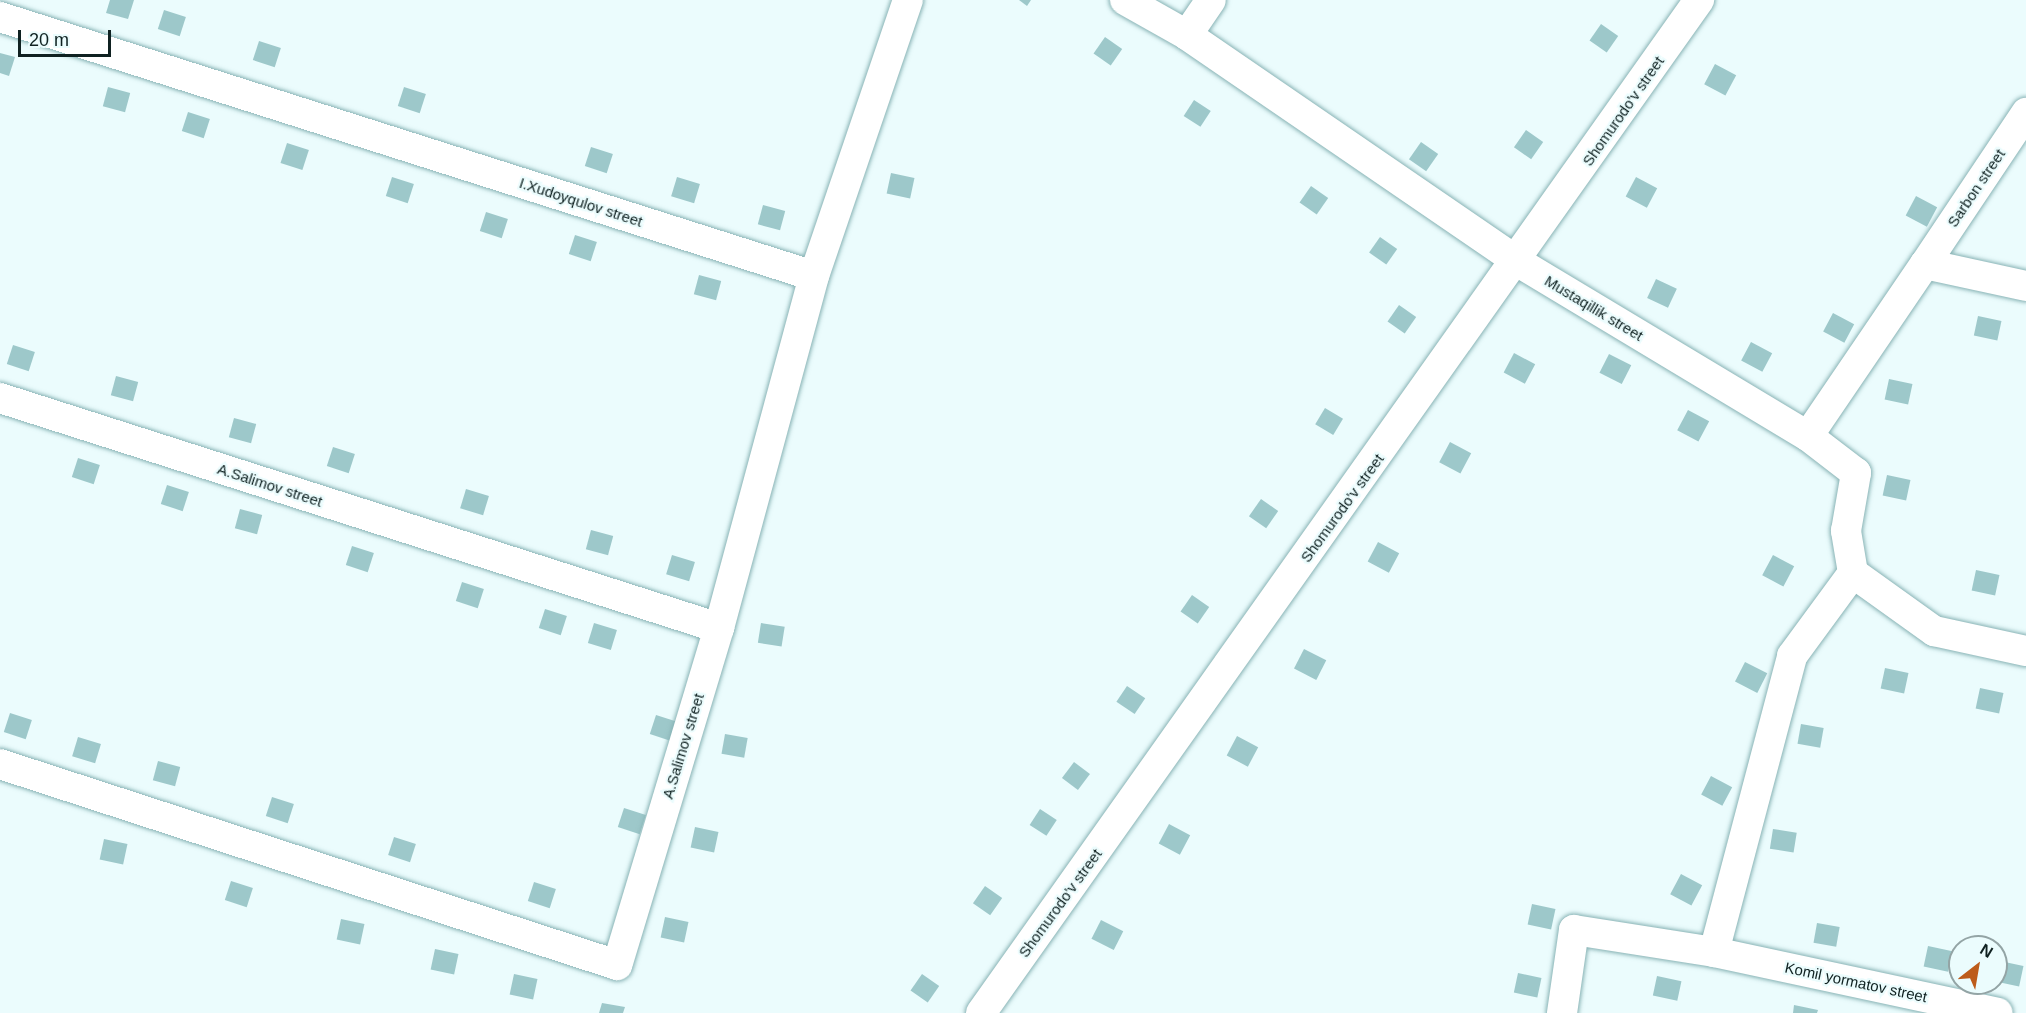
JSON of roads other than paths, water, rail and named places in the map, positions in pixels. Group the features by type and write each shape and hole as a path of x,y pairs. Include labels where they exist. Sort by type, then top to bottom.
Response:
{"street":[{"path":"718,628 814,276 908,0"},
{"name":"Mustaqillik street","path":"1125,0 1187,34 1518,262 1808,436 1856,473 1846,531 1853,573"},
{"path":"1187,34 1211,0"},
{"name":"Shomurodo'v street","path":"981,1013 1518,262 1700,0"},
{"name":"I.Хudoyqulov street","path":"0,17 814,276"},
{"name":"Sarbon street","path":"1925,264 2026,113"},
{"path":"1808,436 1925,264 2026,286"},
{"name":"A.Salimov street","path":"0,399 718,628 616,965 0,764"},
{"path":"1714,952 1792,656 1853,573 1934,631 2026,651"},
{"name":"Komil yormatov street","path":"1562,1013 1574,930 1714,952 1998,1013"}]}
